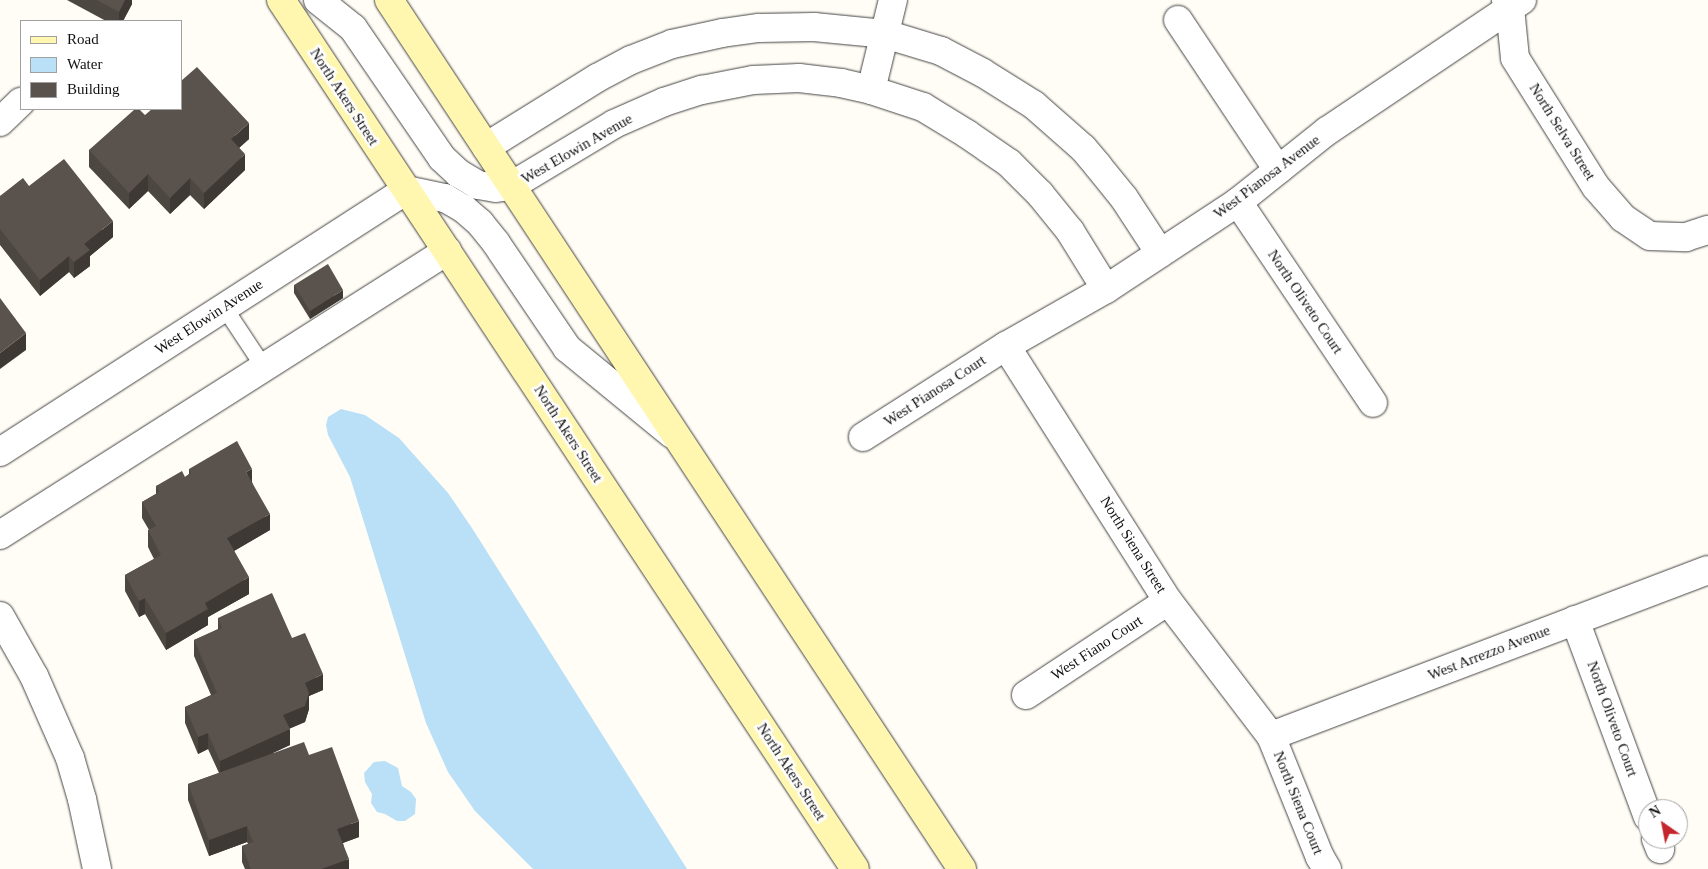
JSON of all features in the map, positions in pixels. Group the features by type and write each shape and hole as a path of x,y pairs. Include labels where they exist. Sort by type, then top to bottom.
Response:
{"main road":[{"name":"North Akers Street","path":"280,0 855,869"},
{"path":"389,0 962,869"}],"street":[{"name":"West Elowin Avenue","path":"318,0 353,28 442,158 458,173 478,185 496,188 511,186 614,124 664,102 702,90 752,80 799,78 871,90 923,107 967,134 1009,163 1044,199 1070,231 1106,289"},
{"path":"871,90 893,0"},
{"name":"West Pianosa Avenue","path":"1006,346 1106,289 1238,202 1327,131 1513,3"},
{"name":"North Selva Street","path":"1513,3 1515,58 1596,187 1623,218 1650,236 1686,236 1708,230"},
{"path":"1178,20 1278,170"},
{"path":"486,147 597,78 631,60 672,44 722,33 759,28 814,27 885,34 941,51 983,73 1034,106 1082,148 1098,166 1124,198 1160,253"},
{"path":"0,122 20,103"},
{"name":"West Elowin Avenue","path":"0,452 406,190"},
{"path":"406,190 446,198 464,209 480,223 496,243 567,348 675,436"},
{"name":"North Oliveto Court","path":"1238,202 1373,403"},
{"path":"0,535 263,366 447,251"},
{"name":"West Pianosa Court","path":"863,437 1006,346"},
{"name":"North Siena Street","path":"1006,346 1168,601 1271,736"},
{"name":"West Arrezzo Avenue","path":"1271,736 1708,570"},
{"name":"West Fiano Court","path":"1026,695 1168,601"},
{"path":"0,616 34,676 70,758 82,799 97,869"},
{"name":"North Oliveto Court","path":"1575,620 1641,799"},
{"name":"North Siena Court","path":"1271,736 1316,865"}],"lane":[{"path":"224,307 263,366"}],"water":[{"path":"341,409 365,415 399,438 448,493 687,869 533,869 475,811 448,772 426,723 350,477 328,435 326,425 328,417"},
{"path":"385,761 398,768 402,786 411,792 416,799 415,814 405,821 397,821 377,812 371,803 372,794 365,782 364,773 374,762"}],"building":[{"path":"97,0 125,0 119,12"},
{"path":"197,67 249,123 231,139 245,154 204,193 190,178 170,198 148,174 129,193 89,150 134,110 140,110 145,115 151,110 182,110 182,80"},
{"path":"64,159 113,221 84,244 90,250 74,262 69,256 40,280 0,229 0,196 23,178 29,186"},
{"path":"328,264 343,290 310,311 294,285"},
{"path":"0,298 26,333 0,353"},
{"path":"237,441 252,469 246,472 270,514 227,538 249,577 205,603 208,609 166,633 145,598 139,601 125,575 161,555 148,530 156,526 142,502 159,492 156,486 182,471 185,477 191,473 189,469"},
{"path":"272,593 292,638 305,633 323,674 305,683 309,693 305,706 283,715 290,729 220,761 208,733 198,737 185,707 217,693 194,640 222,628 218,618"},
{"path":"304,742 309,755 332,747 359,821 337,829 349,859 321,869 251,869 242,846 253,842 247,826 209,840 188,784"}]}
